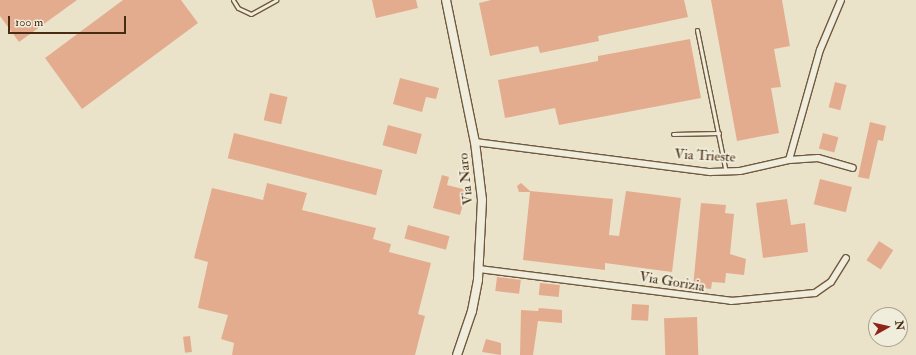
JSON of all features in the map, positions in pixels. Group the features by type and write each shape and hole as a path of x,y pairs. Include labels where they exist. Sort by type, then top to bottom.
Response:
{"street":[{"name":"Via Naro","path":"446,0 475,142 482,200 479,269 472,310 458,355"},
{"path":"789,160 820,50 840,0"},
{"name":"Via Trieste","path":"475,142 726,172 789,160 815,158 853,168"},
{"name":"Via Gorizia","path":"479,269 731,300 815,292 831,282 846,258"}],"lane":[{"path":"233,0 238,8 251,14 276,0"},
{"path":"697,30 726,172"},
{"path":"673,134 719,132"}],"building":[{"path":"0,0 77,0 19,42 0,16"},
{"path":"123,0 181,0 198,23 82,109 45,58"},
{"path":"372,0 416,0 418,8 376,18"},
{"path":"491,0 684,0 688,17 598,36 599,41 540,53 538,46 490,56 479,3"},
{"path":"711,0 782,0 790,46 774,49 781,87 771,88 779,133 737,141"},
{"path":"690,39 701,98 559,125 555,108 505,118 498,80 598,61 598,56"},
{"path":"400,78 439,88 436,99 426,97 422,112 393,104"},
{"path":"835,82 847,85 840,110 829,107"},
{"path":"270,93 288,97 281,124 264,120"},
{"path":"870,122 886,126 883,141 878,140 869,179 858,177"},
{"path":"388,125 422,134 416,154 383,145"},
{"path":"234,133 382,170 376,195 228,158"},
{"path":"823,133 838,137 834,153 819,148"},
{"path":"442,175 449,177 447,185 467,190 460,215 433,208"},
{"path":"820,179 852,187 846,212 814,204"},
{"path":"267,183 307,193 302,210 376,228 373,239 391,244 389,252 431,263 418,314 425,316 415,355 232,355 234,343 221,339 228,315 198,308 208,262 194,258 212,188 263,200"},
{"path":"521,183 530,191 613,199 609,235 619,236 626,191 681,198 672,272 605,263 605,270 523,260 530,192 519,192 517,186"},
{"path":"787,199 791,225 805,223 808,252 763,258 756,203"},
{"path":"701,203 726,205 725,213 734,214 730,254 746,259 744,275 726,273 725,283 712,282 711,289 693,287"},
{"path":"408,225 450,236 446,250 404,239"},
{"path":"879,241 893,250 881,270 866,260"},
{"path":"497,277 521,280 519,294 495,291"},
{"path":"540,283 560,285 559,297 539,295"},
{"path":"632,304 649,305 648,321 631,320"},
{"path":"539,308 562,310 562,323 538,321 533,355 520,355 521,310 538,311"},
{"path":"697,317 698,355 665,355 664,318"},
{"path":"190,336 192,352 185,353 183,337"},
{"path":"486,339 501,343 501,355 482,352"}]}
